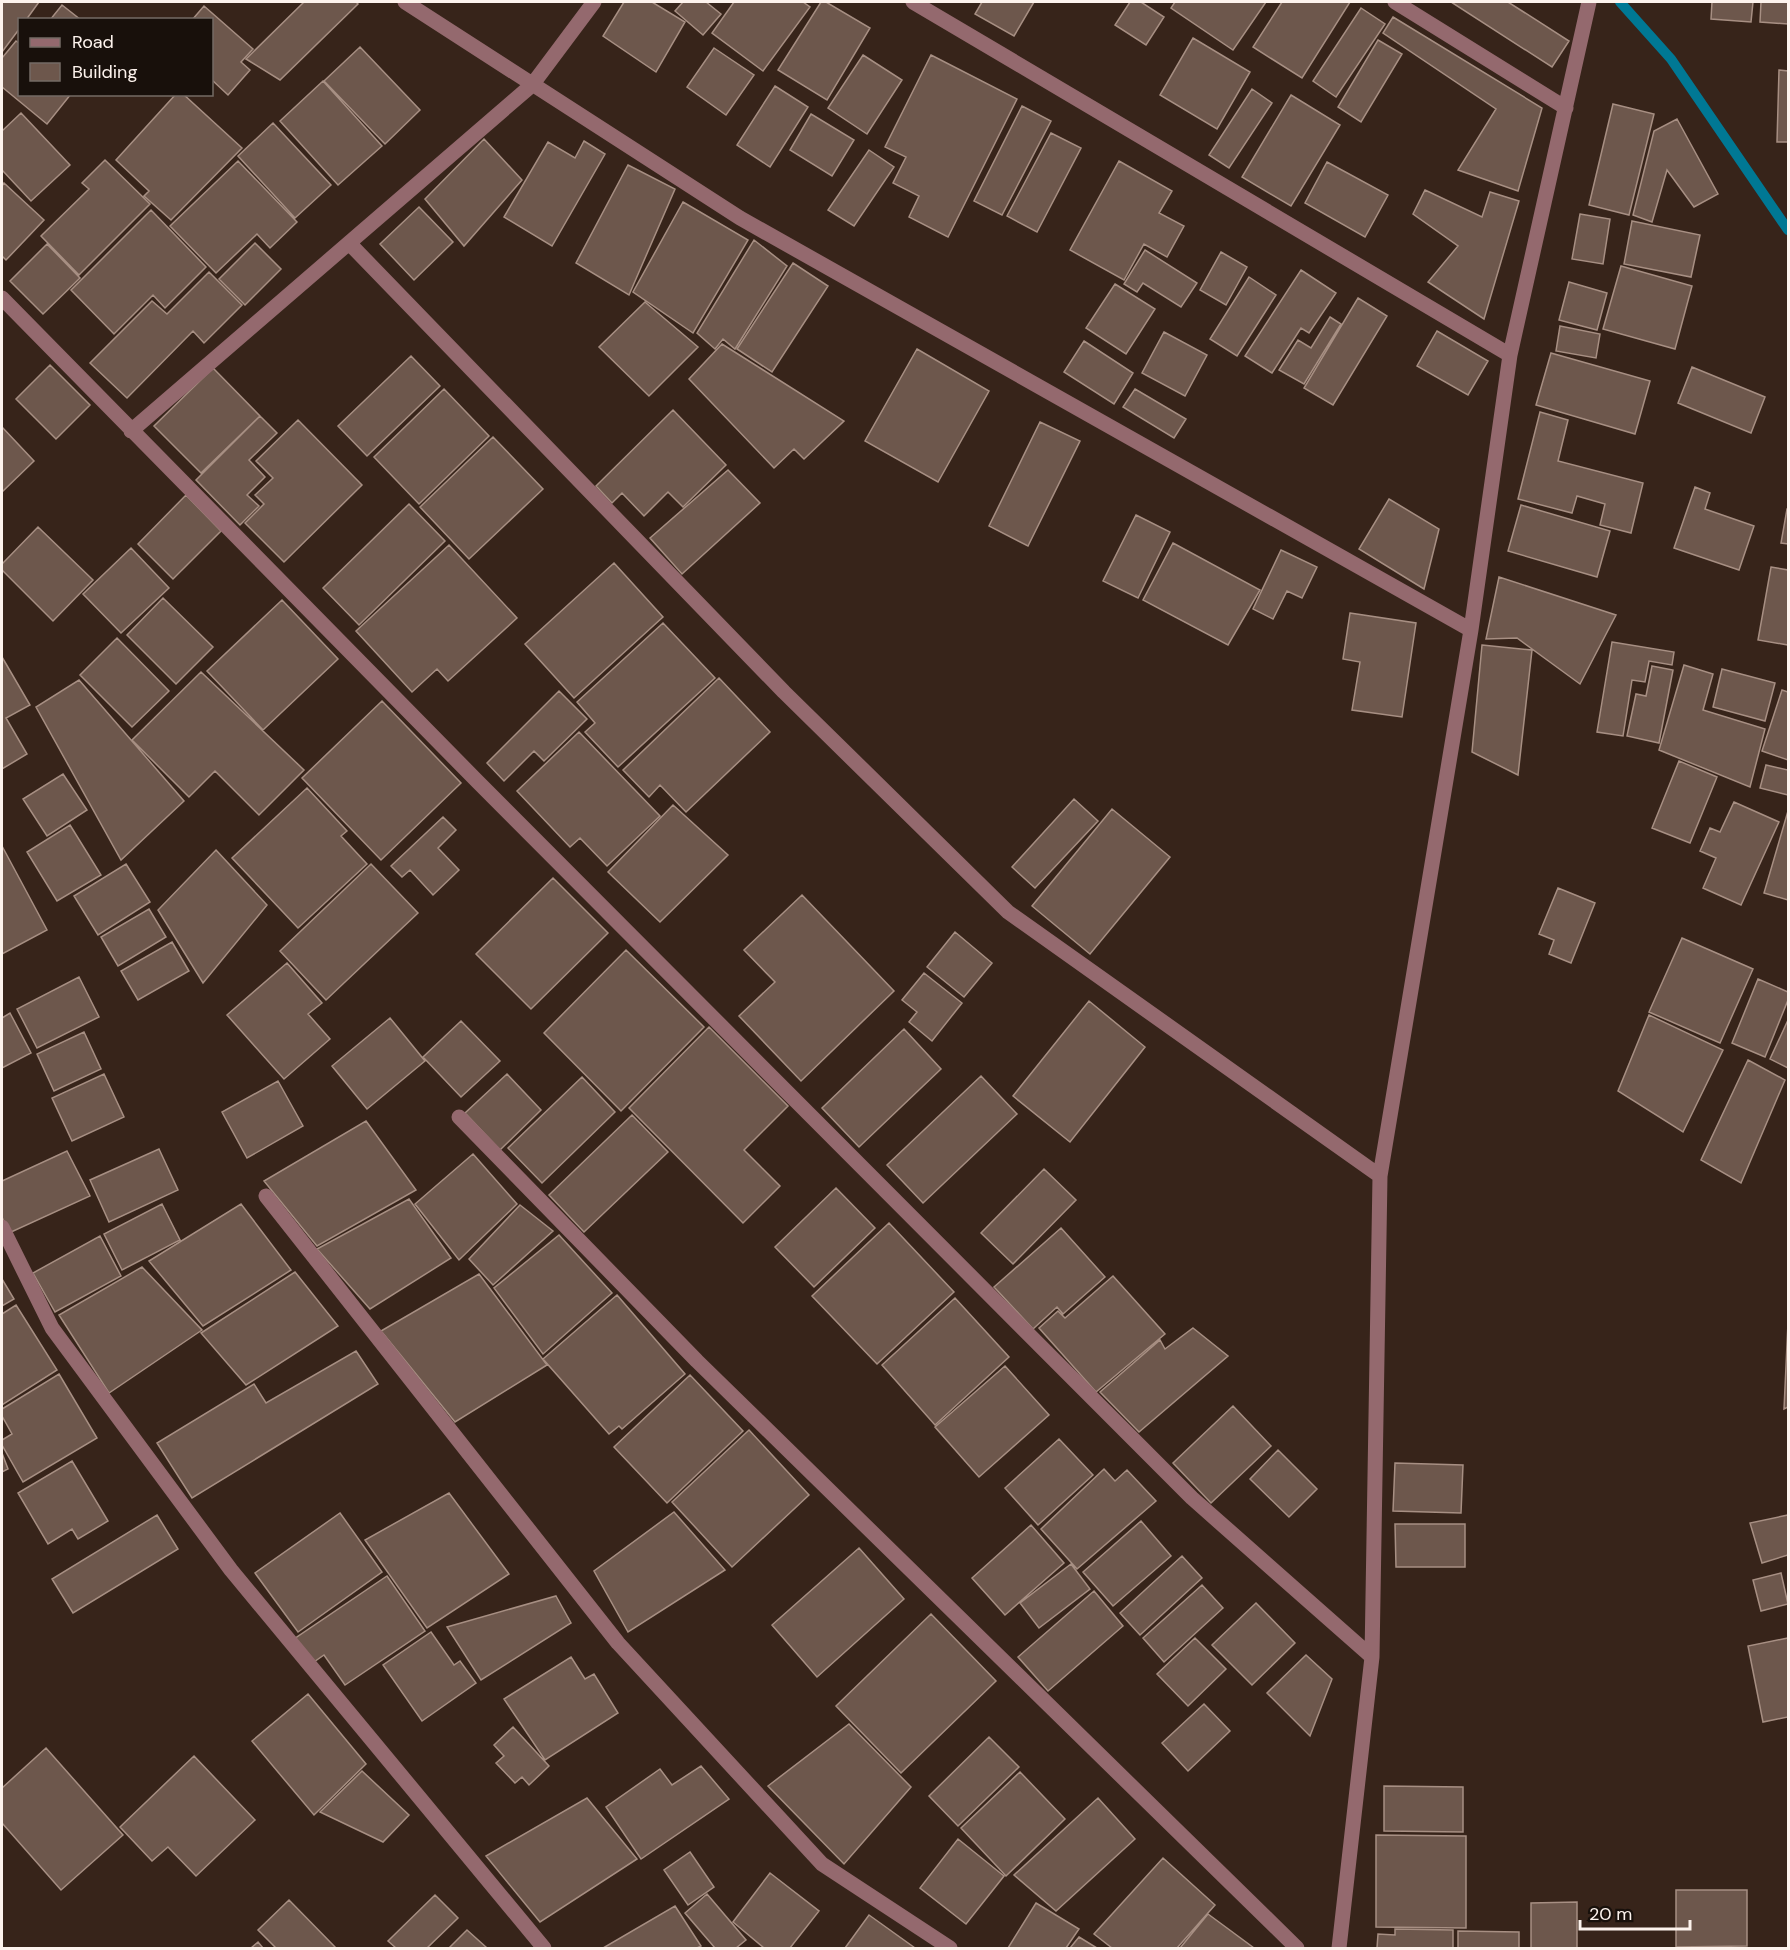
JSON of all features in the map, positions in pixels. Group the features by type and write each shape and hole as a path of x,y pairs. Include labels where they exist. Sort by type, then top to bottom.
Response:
{"street":[{"path":"405,2 740,218 1471,630"},
{"path":"131,431 532,84 594,2"},
{"path":"913,2 1509,355"},
{"path":"1395,2 1566,108"},
{"path":"1339,1948 1372,1657 1380,1176 1471,630 1509,355 1588,7"},
{"path":"349,243 784,692 1008,912 1380,1176"},
{"path":"2,298 744,1050 1184,1490 1372,1657"},
{"path":"459,1117 698,1361 1297,1948"},
{"path":"266,1196 618,1643 822,1864 950,1948"},
{"path":"2,1227 52,1328 231,1570 544,1948"}],"building":[{"path":"2,2 39,2 27,18 18,18 18,31 2,52"},
{"path":"304,2 356,2 358,4 280,80 246,59"},
{"path":"624,2 652,2 685,22 656,72 603,36"},
{"path":"683,2 706,2 721,14 703,35 675,11"},
{"path":"734,2 803,2 810,7 763,71 712,33"},
{"path":"821,2 826,2 870,28 827,100 778,70"},
{"path":"982,2 1034,2 1014,36 975,14"},
{"path":"1130,2 1141,2 1164,17 1146,45 1115,25"},
{"path":"1175,2 1266,2 1233,50 1171,8"},
{"path":"1282,2 1350,2 1302,78 1253,47"},
{"path":"1451,2 1508,2 1569,41 1552,67"},
{"path":"1712,2 1753,2 1751,22 1711,19"},
{"path":"1761,2 1788,2 1788,24 1760,22"},
{"path":"62,5 78,18 52,18"},
{"path":"204,6 253,49 241,62 250,70 228,95 213,81 213,18 194,18"},
{"path":"1361,8 1385,24 1336,97 1313,81"},
{"path":"1393,17 1542,108 1518,191 1458,170 1496,109 1383,33"},
{"path":"1193,38 1250,72 1217,129 1160,95"},
{"path":"1378,40 1402,54 1361,122 1338,107"},
{"path":"16,41 18,42 18,96 69,96 47,124 2,87 2,58"},
{"path":"360,47 420,110 385,144 324,81"},
{"path":"714,48 754,75 726,115 687,87"},
{"path":"863,55 902,80 867,134 828,108"},
{"path":"931,55 1017,99 948,237 909,217 919,196 893,183 906,157 885,147"},
{"path":"1779,70 1788,71 1788,142 1777,142"},
{"path":"323,81 382,146 338,185 280,121"},
{"path":"775,86 808,107 770,167 737,145"},
{"path":"1252,89 1272,103 1229,168 1209,155"},
{"path":"1291,95 1340,125 1291,206 1242,177"},
{"path":"174,96 185,96 242,148 171,220 144,196 149,191 116,160"},
{"path":"1613,104 1654,114 1629,215 1589,205"},
{"path":"1022,106 1051,121 1002,215 974,201"},
{"path":"21,113 70,165 31,201 2,170 2,131"},
{"path":"811,114 854,140 832,176 790,150"},
{"path":"1677,119 1718,194 1694,207 1667,170 1652,222 1633,215 1654,131"},
{"path":"273,123 331,185 295,218 238,156"},
{"path":"1051,133 1081,148 1037,232 1007,216"},
{"path":"484,139 522,180 464,246 425,199"},
{"path":"584,141 605,154 552,246 504,217 548,142 575,158"},
{"path":"869,150 894,167 854,226 828,210"},
{"path":"105,160 150,204 79,275 41,236 89,189 82,183"},
{"path":"238,161 297,222 270,248 257,234 216,273 170,226"},
{"path":"1119,161 1172,191 1159,213 1184,226 1167,257 1144,244 1124,280 1070,250"},
{"path":"1327,162 1388,195 1365,237 1305,203"},
{"path":"628,165 675,189 629,295 576,263"},
{"path":"4,183 44,220 6,260 2,256 2,186"},
{"path":"1425,190 1482,217 1490,192 1519,201 1484,319 1428,282 1458,246 1413,214"},
{"path":"683,202 748,240 693,333 633,292"},
{"path":"419,207 453,242 414,280 380,244"},
{"path":"151,210 206,267 165,308 153,295 114,334 71,290"},
{"path":"1580,214 1610,219 1603,264 1572,259"},
{"path":"1632,221 1700,235 1691,277 1624,264"},
{"path":"754,240 787,266 735,349 723,339 715,349 697,333"},
{"path":"255,243 281,269 245,305 219,279"},
{"path":"47,244 80,278 43,314 10,281"},
{"path":"1145,250 1197,283 1181,307 1143,283 1137,292 1124,284"},
{"path":"1221,252 1247,267 1226,305 1200,290"},
{"path":"793,263 828,286 772,372 737,349"},
{"path":"1621,266 1692,286 1675,349 1603,329"},
{"path":"1301,270 1336,293 1309,333 1301,328 1272,373 1245,356"},
{"path":"209,272 242,305 204,343 193,331 127,398 90,363 152,301 167,314"},
{"path":"1249,277 1276,295 1237,356 1210,339"},
{"path":"1569,282 1607,293 1597,330 1559,320"},
{"path":"1115,284 1155,309 1126,354 1086,328"},
{"path":"1358,298 1387,316 1333,405 1304,388"},
{"path":"645,302 698,347 649,396 599,347"},
{"path":"1330,317 1341,324 1304,384 1279,370 1298,340 1311,348"},
{"path":"1560,326 1600,334 1596,358 1556,351"},
{"path":"1437,331 1488,361 1468,395 1417,366"},
{"path":"1164,332 1207,355 1185,396 1142,373"},
{"path":"1084,341 1133,373 1114,404 1064,372"},
{"path":"722,344 844,421 804,459 794,449 774,468 689,379"},
{"path":"917,349 989,391 938,482 865,441"},
{"path":"1551,353 1650,381 1635,434 1536,405"},
{"path":"411,356 440,386 367,456 338,426"},
{"path":"50,365 90,405 56,439 16,399"},
{"path":"1692,367 1765,397 1751,433 1678,403"},
{"path":"213,368 260,416 201,473 154,426"},
{"path":"444,389 489,436 419,504 374,457"},
{"path":"1135,389 1186,419 1174,438 1123,407"},
{"path":"673,410 726,465 683,507 668,492 644,516 622,493 612,503 596,486"},
{"path":"1540,412 1568,420 1558,461 1643,483 1631,533 1600,525 1605,504 1577,496 1572,513 1518,499"},
{"path":"260,416 277,433 249,460 265,477 247,495 259,506 240,525 196,480"},
{"path":"298,420 362,485 284,562 245,523 264,504 255,495 273,478 256,461"},
{"path":"1040,422 1080,441 1028,546 989,526"},
{"path":"2,427 34,461 2,492"},
{"path":"493,437 543,489 469,559 420,507"},
{"path":"728,470 760,503 682,574 650,538"},
{"path":"1695,487 1710,493 1705,509 1754,526 1739,570 1674,548"},
{"path":"186,495 221,531 173,579 138,544"},
{"path":"1389,499 1439,529 1424,589 1359,549"},
{"path":"409,504 445,541 359,625 323,588"},
{"path":"1521,505 1610,531 1597,577 1508,551"},
{"path":"1788,509 1788,544 1781,543"},
{"path":"1136,515 1170,532 1138,598 1103,581"},
{"path":"38,527 93,580 53,621 2,570 2,564"},
{"path":"1173,543 1260,590 1228,645 1143,600"},
{"path":"449,545 517,618 448,681 437,669 412,692 356,631"},
{"path":"131,548 169,588 121,633 83,594"},
{"path":"1281,550 1317,567 1302,598 1287,591 1273,619 1253,609"},
{"path":"614,563 663,617 574,698 525,644"},
{"path":"1771,567 1788,570 1788,645 1758,640"},
{"path":"1499,577 1616,615 1580,684 1517,638 1486,639"},
{"path":"163,598 213,647 176,684 127,635"},
{"path":"282,600 338,659 263,730 207,671"},
{"path":"1350,613 1416,623 1402,717 1352,710 1360,662 1343,659"},
{"path":"663,623 715,678 618,767 585,732 595,723 577,702"},
{"path":"117,638 169,691 132,727 80,675"},
{"path":"1612,642 1674,652 1672,665 1649,661 1645,682 1632,680 1623,736 1597,732"},
{"path":"1482,645 1532,650 1518,775 1472,752"},
{"path":"2,657 30,705 6,718 27,754 2,769"},
{"path":"1684,665 1713,674 1703,710 1765,729 1750,787 1659,750"},
{"path":"1652,666 1673,670 1659,743 1627,736 1636,694 1646,696"},
{"path":"1722,669 1775,683 1765,721 1713,707"},
{"path":"201,672 304,770 259,815 215,771 189,797 132,740"},
{"path":"719,678 770,732 686,812 660,785 649,797 623,770"},
{"path":"79,680 184,801 121,860 36,707"},
{"path":"1782,690 1788,692 1788,760 1762,751"},
{"path":"559,691 587,719 544,761 534,751 504,781 487,763"},
{"path":"382,701 461,783 381,860 302,778"},
{"path":"579,732 660,816 607,866 580,838 570,847 517,791"},
{"path":"1679,761 1717,777 1690,843 1652,828"},
{"path":"1766,765 1788,770 1788,795 1760,788"},
{"path":"63,774 87,810 47,836 23,799"},
{"path":"307,788 347,831 341,836 367,864 298,928 232,858"},
{"path":"1074,799 1098,821 1035,888 1012,867"},
{"path":"1734,802 1779,822 1741,905 1703,888 1716,858 1700,851 1710,828 1720,832"},
{"path":"673,805 728,855 660,922 608,872"},
{"path":"1112,809 1170,857 1090,954 1032,906"},
{"path":"1788,811 1788,900 1764,893"},
{"path":"443,817 456,830 438,848 459,870 433,895 410,870 402,877 391,866"},
{"path":"70,825 101,875 57,901 27,852"},
{"path":"2,846 47,930 2,954"},
{"path":"216,850 267,905 203,983 158,910"},
{"path":"126,864 150,902 98,935 74,896"},
{"path":"371,864 418,913 326,1000 280,951"},
{"path":"553,878 608,933 531,1009 476,954"},
{"path":"1558,888 1595,903 1571,963 1549,954 1554,940 1539,934"},
{"path":"802,895 894,991 801,1081 739,1016 775,982 744,950"},
{"path":"149,909 166,937 118,966 101,937"},
{"path":"955,932 992,963 964,997 927,967"},
{"path":"1682,938 1753,969 1720,1043 1649,1012"},
{"path":"172,942 189,971 138,1000 121,971"},
{"path":"626,950 704,1027 621,1111 544,1033"},
{"path":"287,963 322,1003 308,1014 330,1039 284,1079 227,1015"},
{"path":"924,973 962,1003 932,1041 909,1022 917,1012 902,1000"},
{"path":"79,977 99,1017 37,1048 17,1009"},
{"path":"1758,979 1788,992 1788,1000 1765,1057 1732,1043"},
{"path":"1089,1001 1145,1047 1070,1142 1013,1096"},
{"path":"10,1013 31,1053 2,1068 2,1018"},
{"path":"1649,1015 1723,1050 1683,1132 1618,1091"},
{"path":"390,1018 425,1061 367,1109 332,1066"},
{"path":"1788,1020 1788,1068 1770,1059"},
{"path":"461,1021 500,1061 461,1097 423,1057"},
{"path":"709,1027 788,1106 744,1150 780,1186 743,1223 629,1108"},
{"path":"904,1029 941,1069 859,1147 822,1108"},
{"path":"84,1032 101,1069 54,1091 37,1054"},
{"path":"1748,1060 1785,1080 1741,1183 1701,1160"},
{"path":"104,1074 124,1117 72,1141 52,1098"},
{"path":"507,1074 541,1110 500,1150 465,1113"},
{"path":"981,1076 1017,1114 923,1203 887,1165"},
{"path":"582,1077 615,1112 542,1183 508,1148"},
{"path":"278,1081 303,1126 247,1158 222,1112"},
{"path":"632,1115 668,1152 584,1232 549,1195"},
{"path":"366,1121 416,1190 317,1246 264,1181"},
{"path":"159,1149 178,1190 109,1222 90,1180"},
{"path":"67,1151 90,1196 9,1233 2,1217 2,1181"},
{"path":"473,1154 517,1204 459,1260 415,1204"},
{"path":"1044,1169 1076,1200 1013,1264 981,1233"},
{"path":"836,1188 875,1228 814,1287 775,1247"},
{"path":"409,1199 451,1258 370,1309 317,1249"},
{"path":"162,1204 180,1240 122,1270 104,1234"},
{"path":"241,1204 291,1270 203,1326 149,1261"},
{"path":"520,1205 553,1231 493,1285 469,1259"},
{"path":"889,1223 954,1292 877,1364 812,1296"},
{"path":"1061,1228 1105,1277 1063,1314 1057,1307 1033,1329 994,1287"},
{"path":"559,1235 612,1293 543,1354 494,1288"},
{"path":"100,1236 121,1276 55,1312 33,1273"},
{"path":"142,1267 202,1330 109,1393 59,1315"},
{"path":"295,1272 338,1326 246,1385 201,1333"},
{"path":"479,1274 547,1365 455,1422 381,1331"},
{"path":"1113,1276 1165,1334 1096,1392 1039,1328 1058,1311 1065,1318"},
{"path":"2,1279 14,1299 2,1306"},
{"path":"617,1295 685,1374 622,1429 619,1426 609,1434 543,1359"},
{"path":"955,1298 1009,1357 935,1425 882,1365"},
{"path":"16,1305 57,1370 2,1405 2,1314"},
{"path":"1788,1323 1788,1407 1784,1409"},
{"path":"1193,1328 1228,1356 1139,1432 1100,1392 1160,1340 1165,1349"},
{"path":"356,1351 378,1384 192,1498 157,1443 254,1384 266,1403"},
{"path":"1005,1366 1049,1415 979,1477 935,1427"},
{"path":"59,1374 97,1438 23,1482 2,1445 2,1440 12,1434 2,1416 2,1409"},
{"path":"690,1375 743,1431 667,1503 614,1447"},
{"path":"1233,1406 1271,1446 1211,1503 1173,1463"},
{"path":"749,1430 809,1495 732,1567 672,1502"},
{"path":"1059,1439 1093,1475 1038,1525 1005,1488"},
{"path":"1278,1450 1317,1489 1289,1517 1250,1479"},
{"path":"2,1453 8,1469 2,1472"},
{"path":"72,1461 108,1521 78,1539 72,1529 48,1544 18,1493"},
{"path":"1395,1463 1463,1465 1461,1513 1393,1511"},
{"path":"1104,1469 1115,1481 1127,1470 1156,1501 1077,1569 1041,1529"},
{"path":"449,1493 509,1574 427,1628 365,1540"},
{"path":"674,1512 725,1570 628,1632 594,1571"},
{"path":"340,1513 382,1572 298,1632 255,1573"},
{"path":"157,1515 178,1549 73,1613 52,1579"},
{"path":"1788,1515 1788,1555 1762,1563 1750,1523"},
{"path":"1141,1521 1171,1556 1113,1606 1083,1572"},
{"path":"1395,1524 1465,1524 1465,1567 1396,1567"},
{"path":"1031,1525 1064,1563 1005,1615 972,1578"},
{"path":"859,1548 904,1599 817,1677 772,1625"},
{"path":"1182,1556 1202,1578 1140,1635 1120,1613"},
{"path":"1071,1564 1090,1589 1039,1628 1020,1603"},
{"path":"1781,1573 1788,1604 1761,1611 1753,1580"},
{"path":"387,1576 425,1631 345,1685 324,1655 311,1664 294,1639"},
{"path":"1202,1585 1223,1608 1164,1662 1143,1638"},
{"path":"1094,1591 1123,1626 1048,1691 1018,1657"},
{"path":"556,1596 571,1623 481,1680 447,1627"},
{"path":"1256,1603 1295,1643 1252,1685 1212,1645"},
{"path":"931,1614 996,1681 901,1773 836,1706"},
{"path":"431,1632 454,1665 460,1661 476,1683 422,1721 383,1665"},
{"path":"1195,1638 1226,1669 1188,1706 1157,1674"},
{"path":"1788,1638 1788,1717 1763,1722 1748,1646"},
{"path":"1306,1655 1332,1679 1310,1736 1267,1693"},
{"path":"571,1657 585,1679 594,1674 618,1713 545,1760 504,1699"},
{"path":"308,1694 366,1764 314,1815 252,1741"},
{"path":"1204,1704 1230,1731 1188,1771 1162,1743"},
{"path":"849,1724 911,1787 844,1864 768,1786"},
{"path":"513,1727 549,1766 529,1785 522,1777 515,1783 496,1763 504,1756 494,1745"},
{"path":"989,1737 1019,1767 958,1826 929,1796"},
{"path":"46,1748 123,1835 61,1890 2,1823 2,1788"},
{"path":"194,1756 255,1820 196,1876 168,1847 152,1861 120,1827"},
{"path":"701,1766 729,1799 641,1859 606,1807 660,1769 672,1785"},
{"path":"362,1771 409,1815 383,1842 320,1812"},
{"path":"1020,1772 1065,1819 1006,1876 961,1828"},
{"path":"1384,1786 1463,1787 1463,1832 1384,1831"},
{"path":"587,1798 637,1859 540,1922 486,1856"},
{"path":"1098,1798 1135,1839 1056,1911 1014,1875"},
{"path":"1376,1835 1466,1836 1466,1928 1376,1927"},
{"path":"958,1839 1004,1876 966,1924 920,1888"},
{"path":"690,1852 714,1887 688,1905 664,1870"},
{"path":"1163,1858 1215,1905 1177,1948 1112,1948 1094,1934"},
{"path":"770,1873 819,1911 790,1948 764,1948 733,1922"},
{"path":"1676,1890 1747,1890 1747,1946 1676,1947"},
{"path":"707,1894 746,1940 736,1948 715,1948 685,1913"},
{"path":"435,1895 458,1918 427,1948 396,1948 388,1941"},
{"path":"289,1900 336,1948 276,1948 258,1930"},
{"path":"1577,1902 1577,1948 1531,1948 1531,1903"},
{"path":"1036,1903 1079,1929 1066,1948 1008,1948"},
{"path":"675,1906 701,1946 697,1948 603,1948"},
{"path":"1208,1914 1254,1948 1180,1948"},
{"path":"869,1915 915,1948 845,1948"},
{"path":"1395,1929 1453,1930 1453,1948 1377,1948 1378,1934 1395,1935"},
{"path":"467,1930 487,1948 449,1948"},
{"path":"1458,1931 1519,1932 1519,1948 1458,1948"},
{"path":"1079,1937 1097,1948 1070,1948"},
{"path":"258,1942 263,1948 251,1948"}],"waterway":[{"path":"1620,2 1671,59 1788,230"}]}
